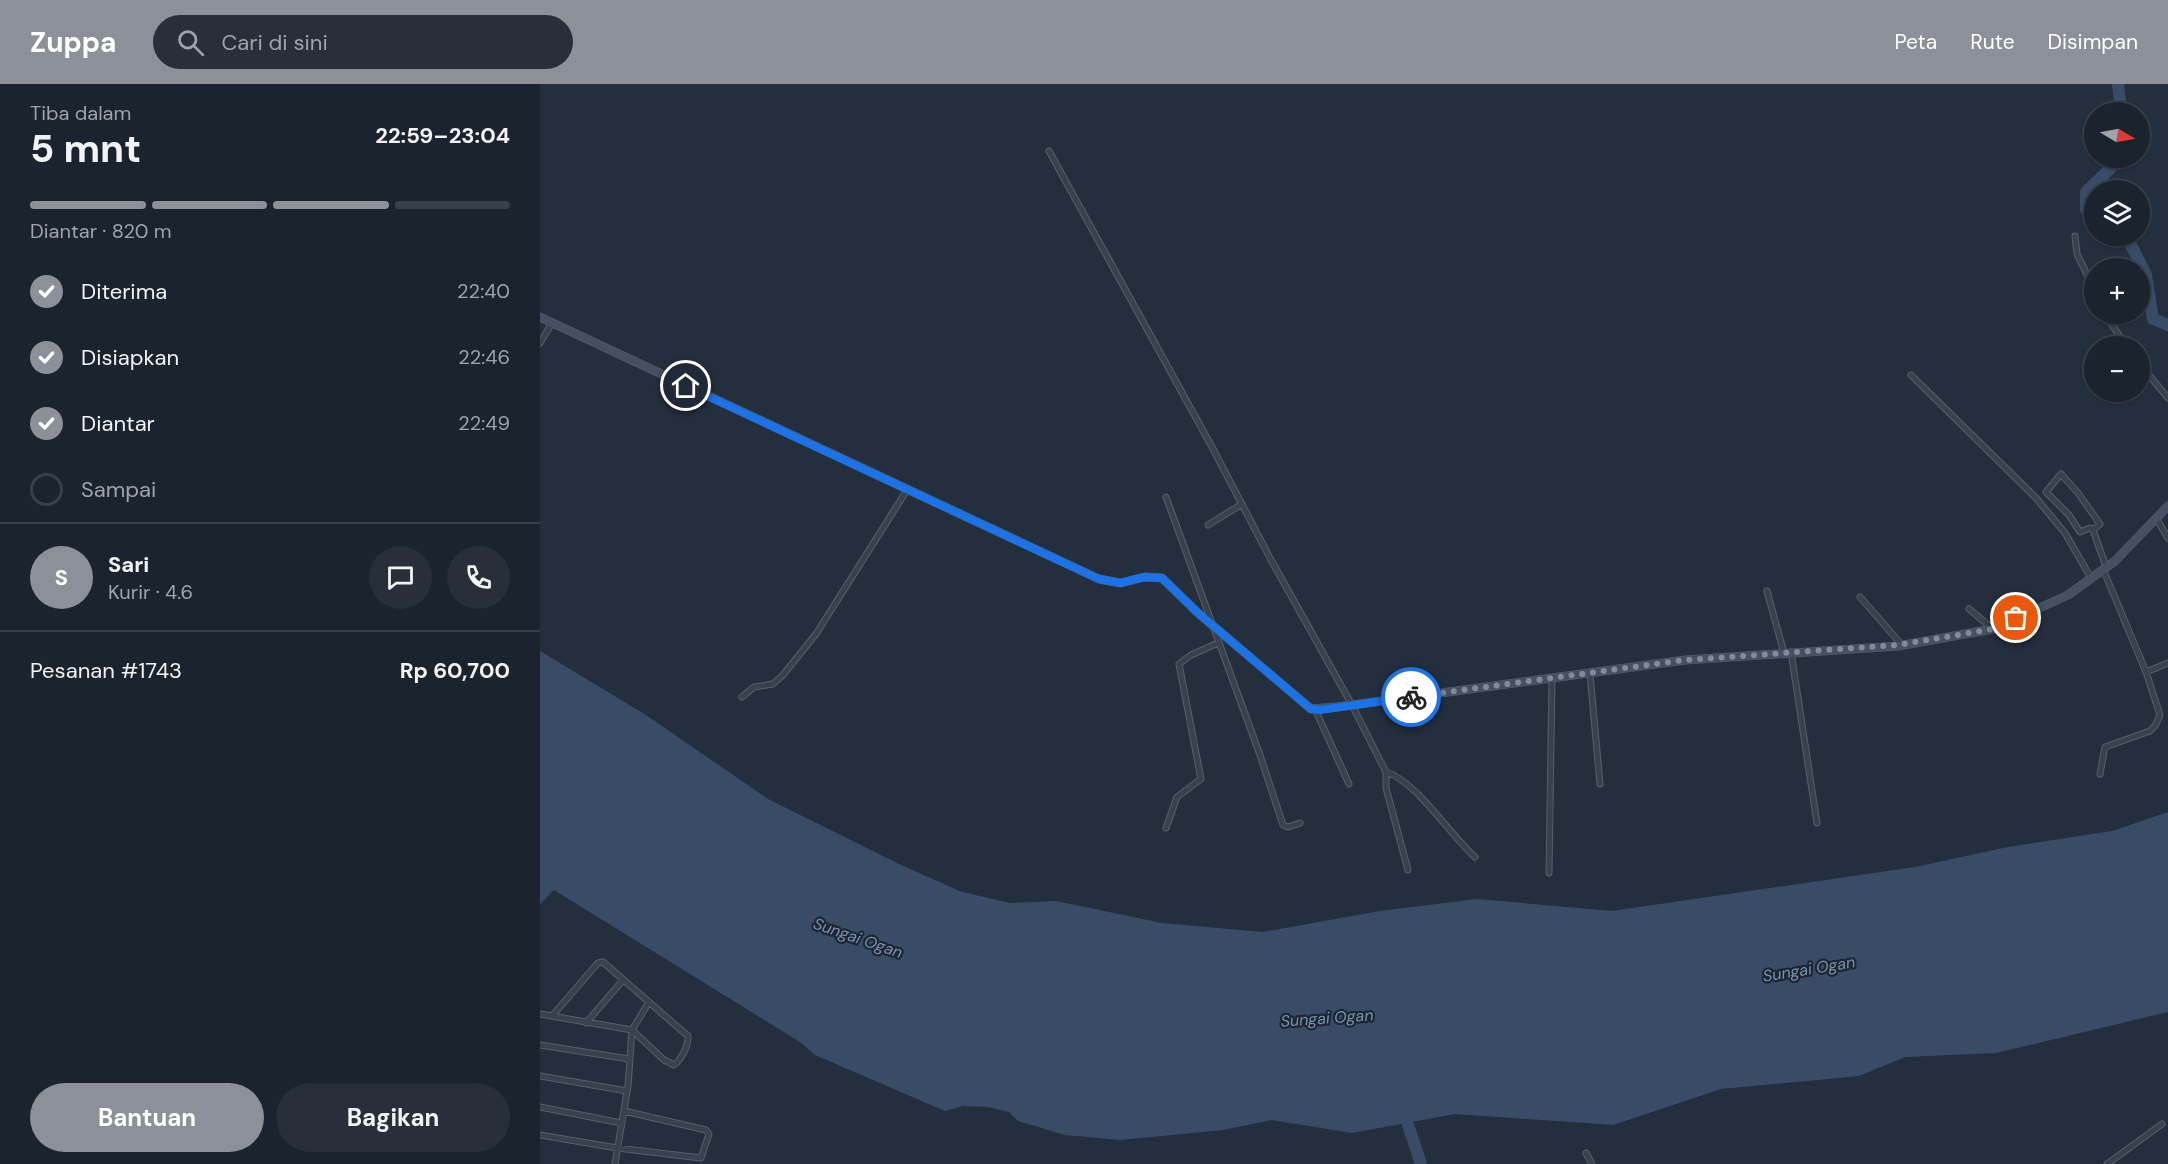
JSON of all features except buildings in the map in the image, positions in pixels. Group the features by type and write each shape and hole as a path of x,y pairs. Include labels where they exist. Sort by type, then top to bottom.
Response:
{"street":[{"path":"1049,151 1207,437 1240,506 1352,705 1386,772 1386,788 1408,870"},
{"path":"2075,236 2077,254 2084,268"},
{"path":"540,317 1104,581 1120,583 1144,577 1162,578 1311,709 1685,660 1902,645 1993,629 2068,595 2115,561 2168,506"},
{"path":"540,343 552,323"},
{"path":"1911,375 2036,498 2065,533 2091,578"},
{"path":"2150,376 2168,398"},
{"path":"2061,474 2099,523 2099,526 2093,530 2090,528 2080,532 2070,517 2046,492 2061,474"},
{"path":"742,697 754,687 773,684 816,634 907,490"},
{"path":"1166,497 1260,755 1283,825 1288,827 1300,823"},
{"path":"1208,525 1240,506"},
{"path":"2156,518 2168,538"},
{"path":"2093,530 2160,715 2150,730 2105,747 2100,774"},
{"path":"1767,591 1787,652 1817,823"},
{"path":"1860,597 1902,645"},
{"path":"1969,609 1993,629"},
{"path":"1166,828 1177,797 1202,779 1179,667 1180,662 1218,643"},
{"path":"2146,672 2168,663"},
{"path":"1590,674 1600,784"},
{"path":"1550,873 1552,679"},
{"path":"1317,709 1349,784"},
{"path":"1386,772 1399,777 1423,800 1460,844 1475,857"},
{"path":"540,1014 632,1030 664,1060 674,1065 678,1063 688,1042 688,1036 603,962 598,963 552,1016"},
{"path":"586,1023 622,980"},
{"path":"615,1164 627,1091 632,1030 649,1002"},
{"path":"540,1045 629,1059"},
{"path":"540,1076 627,1091"},
{"path":"540,1107 621,1123"},
{"path":"540,1135 700,1159 709,1134 706,1130 624,1111"},
{"path":"2108,1164 2162,1124"},
{"path":"1586,1153 1592,1164"}],"water":[{"name":"Sungai Ogan","path":"540,651 646,715 768,799 901,865 962,892 1010,903 1056,901 1162,923 1263,932 1380,911 1477,899 1612,911 1915,867 2008,847 2112,831 2168,812 2168,1012 1996,1053 1905,1057 1859,1076 1721,1089 1613,1125 1455,1114 1352,1133 1272,1120 1223,1130 1120,1140 1065,1135 1018,1121 1009,1112 988,1107 963,1106 945,1111 815,1055 800,1042 554,890 540,904"}],"waterway":[{"path":"2118,84 2120,102"},
{"path":"2098,180 2111,168"},
{"path":"2132,246 2146,275 2153,319 2168,325"},
{"path":"1408,1125 1421,1164"}],"way so far":[{"path":"1411,697 1685,660 1898,645 1993,629 2016,618"}],"route":[{"path":"686,386 1099,579 1120,583 1152,576 1162,578 1198,613 1311,709 1320,710 1411,697"}]}
